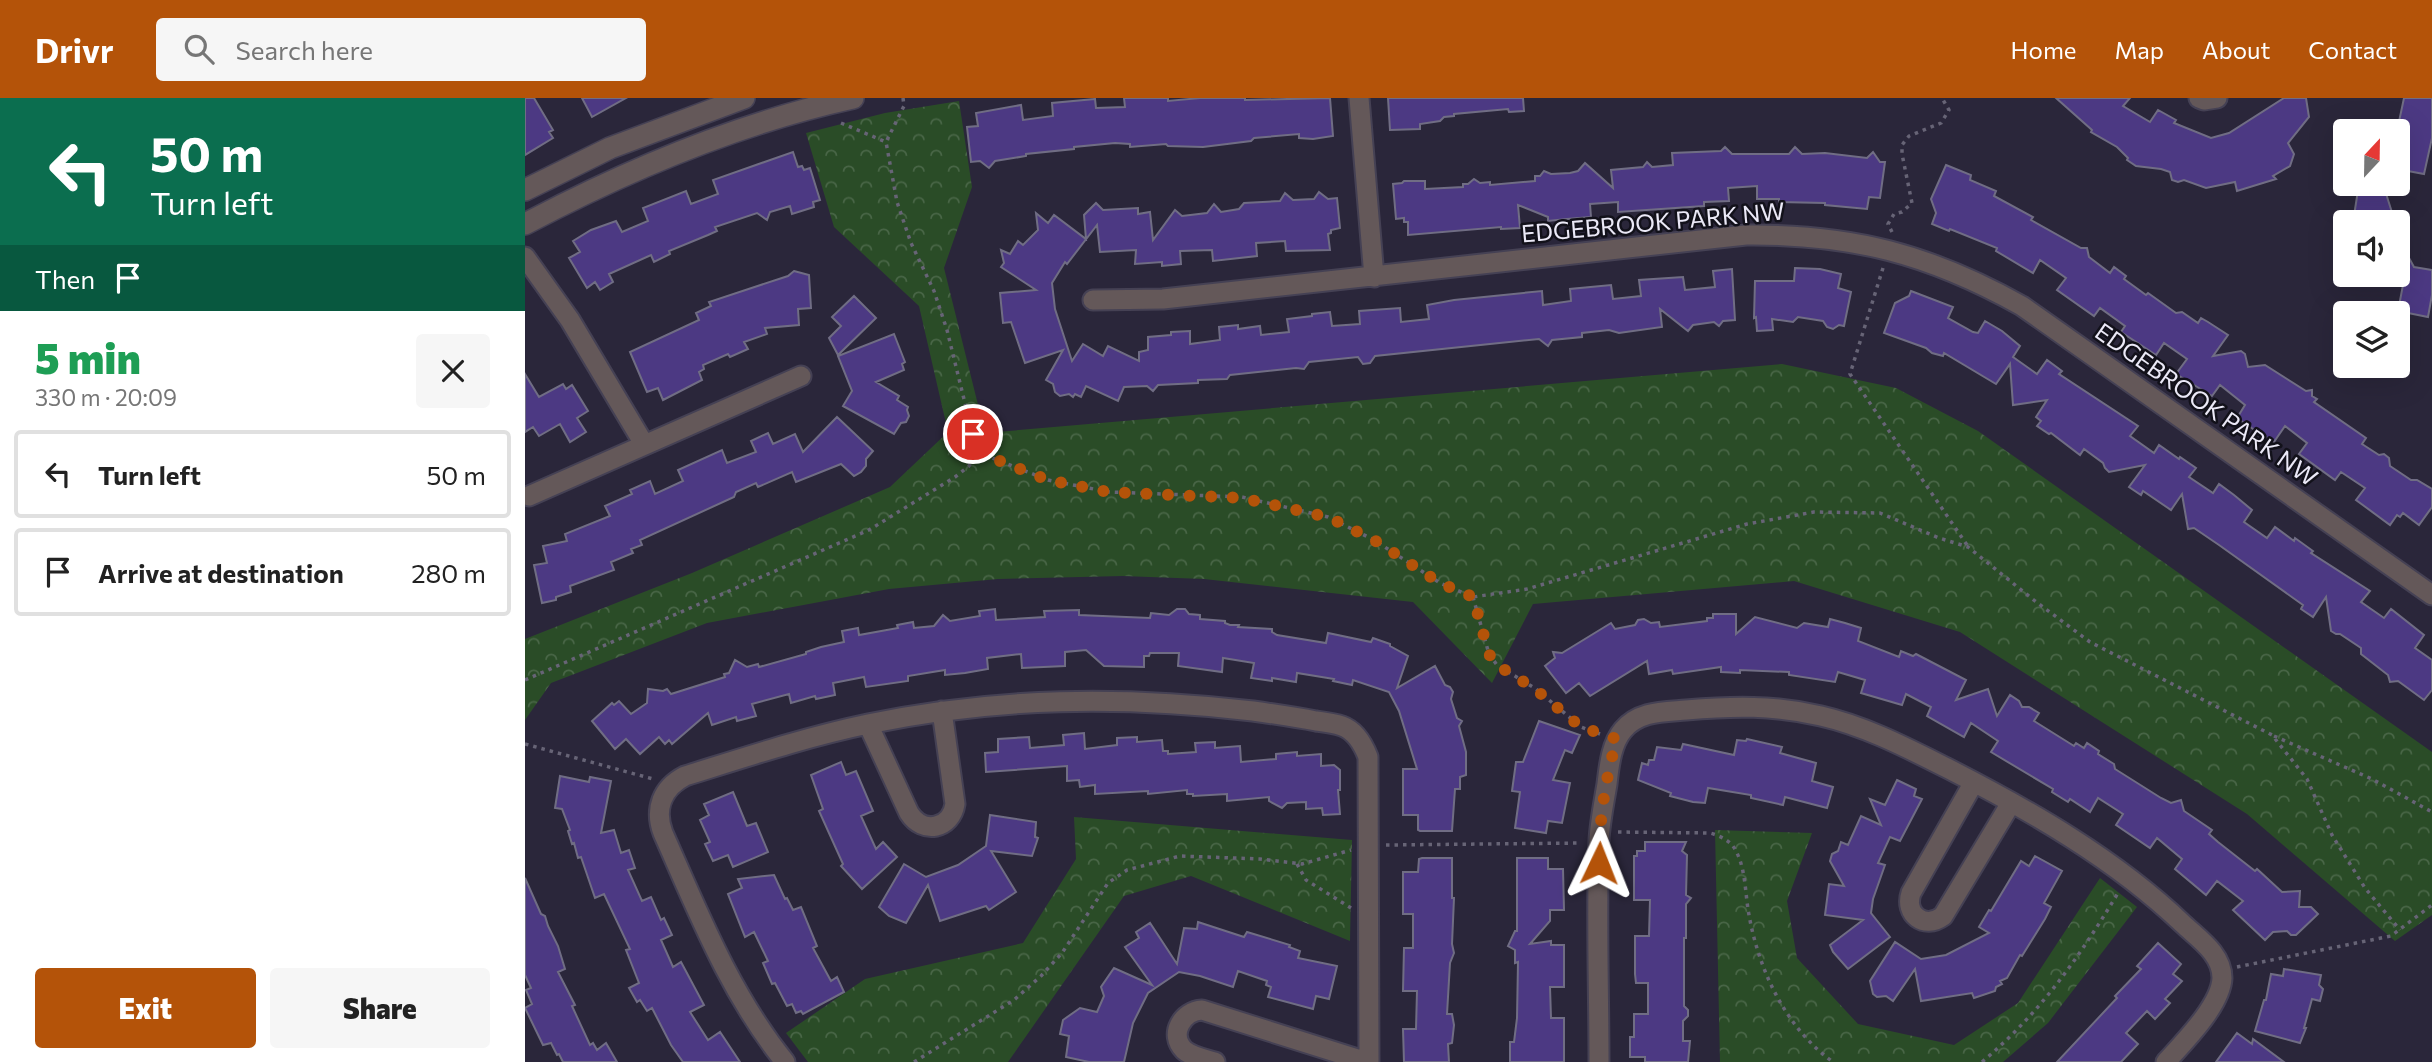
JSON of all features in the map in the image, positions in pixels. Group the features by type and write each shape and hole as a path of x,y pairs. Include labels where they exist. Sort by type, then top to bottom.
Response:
{"street":[{"path":"525,190 610,148 744,98"},
{"path":"525,224 637,169 817,102 853,98"},
{"path":"1359,98 1374,277"},
{"path":"2199,98 2217,98"},
{"name":"EDGEBROOK PARK NW","path":"1093,300 1163,299 1746,235 1795,234 1891,242 1925,260 1965,275 2022,306 2432,595"},
{"path":"525,257 570,320 644,444"},
{"path":"529,496 801,376"},
{"path":"785,1062 721,964 663,833 659,812 664,794 672,785 685,776 810,738 868,724 942,711 1016,703 1148,701 1280,714 1342,726 1354,733 1363,744 1368,757 1368,1062 1202,1010 1188,1013 1179,1024 1180,1045 1190,1054 1215,1062"},
{"path":"1599,1062 1599,838 1610,764 1617,739 1635,719 1650,713 1739,705 1823,716 1872,733 1974,782 2011,803 2128,876 2152,894 2210,949 2219,962 2221,971 2217,998 2195,1029 2166,1062"},
{"path":"868,724 909,813 919,823 932,827 946,822 951,817 955,804 942,711"},
{"path":"1974,782 1911,893 1910,910 1918,919 1931,922 1943,916 2011,803"}],"path":[{"path":"525,680 869,530 969,466 977,452 947,330 897,202 886,142 904,106 903,98"},
{"path":"1942,98 1949,110 1941,123 1909,136 1902,145 1912,203 1902,212 1894,214 1888,224 1891,242 1850,374 1968,547 2090,642 2272,735 2372,779 2432,812"},
{"path":"841,123 886,142"},
{"path":"977,452 1048,480 1109,492 1242,498 1328,517 1374,540 1440,583 1473,597 1527,589 1747,524 1814,512 1879,513 1968,547"},
{"path":"1473,597 1489,654 1497,665 1535,689 1581,727 1617,739"},
{"path":"2272,735 2307,779 2332,835 2365,888 2400,930"},
{"path":"525,744 672,785"},
{"path":"914,1062 1014,1000 1041,976 1062,953 1108,883 1127,870 1180,856 1260,859 1297,864 1367,846 1579,843 1615,832 1710,833 1720,836 1735,848 1745,883 1753,939 1775,992 1800,1031 1831,1062"},
{"path":"1297,864 1307,880 1316,887 1348,907 1369,911"},
{"path":"1982,1062 2016,1031 2051,993 2084,950 2128,876"},
{"path":"2221,971 2391,936 2432,905"}],"green space":[{"path":"959,101 972,187 944,268 985,433 1782,364 1896,388 1978,431 2432,752 2432,915 2395,941 2247,814 1960,632 1794,581 1533,604 1492,683 1413,602 1204,579 1123,576 998,579 889,589 707,623 551,683 525,720 525,639 692,573 890,487 948,432 919,306 834,227 806,133 885,113"},
{"path":"1074,817 1352,840 1350,941 1191,876 1124,896 1008,1062 808,1062 786,1033 865,979 1023,943 1076,859"},
{"path":"1715,830 1812,833 1787,901 1797,958 1858,1024 1954,1045 2018,1003 2100,878 2137,907 2048,1023 2003,1062 1720,1062"}],"building":[{"path":"525,98 534,98 553,130 549,132 553,138 525,155"},
{"path":"582,98 626,98 592,117"},
{"path":"1124,98 1168,98 1168,101 1200,98 1330,98 1333,136 1313,139 1299,138 1299,134 1203,147 1166,144 1130,147 1130,144 1115,143 1026,154 995,161 989,168 980,161 971,162 967,127 978,126 976,113 1021,105 1023,120 1053,116 1052,103 1095,99 1096,108 1125,107"},
{"path":"1388,98 1523,98 1524,111 1509,112 1508,109 1454,114 1440,121 1420,124 1420,129 1390,130"},
{"path":"2056,98 2130,98 2123,106 2150,122 2158,110 2176,120 2174,123 2211,138 2229,133 2284,98 2306,98 2309,117 2288,143 2294,154 2290,166 2273,176 2276,179 2237,191 2235,182 2206,188 2184,180 2172,180 2170,172 2161,169 2136,166 2127,160 2117,147 2091,132 2092,130"},
{"path":"2404,98 2432,98 2432,138 2424,174 2410,171 2410,119 2400,119"},
{"path":"1725,147 1732,154 1789,154 1795,147 1802,154 1825,153 1867,158 1873,152 1880,162 1885,162 1880,198 1869,197 1867,209 1825,203 1779,202 1779,199 1757,199 1757,186 1728,188 1729,201 1704,202 1704,206 1618,212 1618,202 1590,204 1591,217 1548,221 1548,217 1518,205 1520,228 1501,227 1408,235 1408,222 1404,222 1404,218 1396,219 1393,184 1404,181 1425,181 1425,189 1463,187 1463,184 1474,179 1480,183 1490,182 1490,185 1535,181 1535,176 1540,176 1544,171 1551,174 1570,173 1578,171 1585,163 1613,188 1611,170 1643,167 1647,162 1652,167 1673,165 1672,153 1721,151"},
{"path":"793,152 798,167 802,166 804,170 810,168 820,200 813,202 814,207 792,214 790,206 770,212 767,220 757,213 715,227 717,231 669,251 670,254 654,262 651,255 609,274 613,282 600,290 595,282 587,288 569,258 580,252 573,241 591,230 616,221 622,232 648,221 643,208 686,191 691,204 718,194 713,180"},
{"path":"1946,165 1971,175 1970,180 1996,191 1994,196 2033,217 2031,220 2081,248 2087,248 2089,257 2110,273 2114,267 2126,276 2124,279 2146,295 2148,293 2176,313 2182,312 2198,323 2201,318 2228,335 2213,356 2241,351 2245,354 2248,367 2265,365 2306,391 2312,390 2312,396 2317,399 2314,402 2366,438 2362,444 2379,455 2384,454 2389,458 2390,466 2411,480 2417,480 2432,489 2432,507 2419,525 2403,513 2400,517 2397,515 2390,525 2356,500 2365,488 2341,472 2335,480 2299,454 2307,443 2285,426 2274,442 2253,429 2237,418 2245,405 2220,385 2212,396 2176,374 2187,359 2164,343 2156,355 2121,332 2125,326 2100,308 2094,316 2057,290 2066,278 2040,260 2033,273 1996,251 1997,248 1932,224 1936,213 1931,199"},
{"path":"1319,192 1328,199 1337,198 1340,228 1331,230 1328,234 1330,250 1286,251 1285,241 1256,243 1257,256 1213,261 1212,250 1180,251 1181,264 1135,264 1136,250 1100,252 1097,225 1067,264 1065,262 1052,283 1055,309 1072,361 1083,344 1103,356 1108,346 1139,361 1139,352 1148,350 1148,337 1190,331 1190,344 1220,340 1219,327 1238,325 1238,329 1260,326 1261,335 1289,332 1287,319 1312,314 1330,312 1332,326 1360,324 1359,311 1400,308 1401,322 1429,319 1427,305 1454,300 1542,291 1543,305 1571,301 1570,289 1611,285 1613,299 1641,296 1639,280 1683,277 1685,290 1715,287 1713,271 1732,269 1735,320 1723,321 1719,326 1714,322 1693,325 1688,331 1660,309 1662,327 1619,333 1609,330 1582,333 1582,337 1552,340 1548,346 1539,339 1375,356 1370,363 1363,364 1358,357 1309,362 1304,369 1230,375 1227,379 1198,380 1198,383 1158,385 1153,391 1147,386 1124,387 1118,401 1086,386 1081,397 1075,394 1073,397 1069,394 1060,396 1055,392 1053,384 1046,380 1063,350 1025,363 1011,322 1003,323 1000,293 1036,290 1001,267 1004,263 1001,250 1010,254 1018,241 1023,245 1038,230 1036,213 1048,223 1054,215 1086,239 1084,215 1096,203 1103,210 1138,208 1138,214 1150,212 1153,240 1175,210 1182,216 1207,213 1214,204 1221,212 1239,209 1244,203 1280,201 1285,193 1293,200 1314,199"},
{"path":"2357,196 2387,196 2391,210 2355,210"},
{"path":"2410,260 2414,267 2432,270 2432,295 2428,317 2410,313 2410,301 2400,301 2403,287 2410,287"},
{"path":"1795,268 1820,269 1841,274 1838,288 1851,292 1844,326 1839,325 1833,329 1827,327 1823,321 1798,317 1793,322 1772,319 1773,330 1757,331 1756,317 1754,318 1755,281 1794,281"},
{"path":"794,271 809,275 811,308 798,309 799,325 765,328 767,334 744,342 748,349 703,365 704,369 699,372 702,380 663,400 658,388 647,392 630,352 699,320 696,313 711,306 709,302 788,276"},
{"path":"1911,291 1953,307 1948,318 1973,332 1978,333 1985,321 2002,331 2020,346 2013,357 2037,374 2047,360 2062,371 2059,374 2138,426 2130,436 2154,453 2159,445 2179,459 2180,457 2196,468 2189,477 2213,493 2219,484 2234,495 2252,510 2244,522 2267,538 2275,527 2370,591 2361,602 2384,618 2391,609 2424,635 2415,648 2432,660 2432,690 2424,700 2398,681 2390,682 2388,675 2361,654 2361,648 2331,631 2326,597 2313,617 2301,609 2303,605 2219,545 2194,528 2188,529 2182,494 2171,510 2143,491 2141,495 2129,487 2145,465 2109,472 2103,463 2084,449 2080,455 2037,426 2041,421 2036,417 2047,400 2013,405 2010,364 1996,384 1944,353 1943,356 1932,353 1926,348 1884,333 1895,303 1909,296"},
{"path":"854,296 876,318 838,355 829,338 841,326 832,317"},
{"path":"894,334 905,362 902,364 904,370 876,382 899,396 897,400 908,407 909,416 906,422 901,423 894,434 843,406 852,391 838,356"},
{"path":"525,374 539,397 563,384 566,389 572,385 588,411 577,418 586,432 570,442 560,424 539,436 533,427 525,432"},
{"path":"837,417 873,451 866,459 866,466 861,472 854,476 841,464 796,482 792,472 758,487 756,483 736,492 734,497 640,540 642,545 631,549 633,553 611,562 614,570 570,586 571,592 556,597 556,600 542,603 534,565 547,563 543,546 567,541 565,534 610,516 605,506 632,494 630,490 650,481 655,494 683,481 678,470 722,450 727,463 756,452 751,441 768,433 773,444 795,434 803,452"},
{"path":"995,609 996,620 1045,617 1044,611 1079,610 1079,615 1150,618 1151,613 1169,615 1177,609 1185,609 1189,614 1200,615 1200,619 1225,621 1230,625 1239,625 1238,627 1272,629 1277,635 1326,643 1328,633 1371,642 1373,638 1390,644 1408,656 1397,688 1435,666 1445,685 1453,692 1451,699 1457,718 1462,721 1459,726 1466,752 1466,775 1460,777 1460,789 1455,789 1452,831 1420,831 1418,815 1403,815 1403,769 1417,769 1399,711 1389,692 1353,680 1352,685 1297,673 1296,682 1251,678 1254,663 1223,658 1222,672 1178,666 1179,653 1150,653 1149,656 1144,656 1144,667 1104,666 1086,650 1065,652 1065,666 1022,668 1021,654 987,658 988,669 965,673 945,675 945,670 908,676 908,681 866,687 864,677 833,683 835,695 816,699 815,696 791,703 789,694 752,704 756,716 737,721 736,717 712,725 708,713 672,744 669,740 665,744 659,737 640,754 626,739 615,749 592,721 612,703 614,705 619,701 631,714 647,703 648,689 667,689 671,694 725,677 724,674 729,673 735,660 747,667 758,664 759,667 844,642 842,631 858,628 859,635 898,628 897,625 913,622 914,628 934,626 943,615 950,621 980,616 979,611"},
{"path":"1713,614 1736,614 1736,634 1755,617 1797,628 1804,623 1828,627 1830,619 1845,623 1861,628 1858,641 1899,657 1901,651 1913,656 1916,654 1966,680 1956,700 1988,689 1997,716 2010,695 2019,701 2022,707 2029,707 2039,713 2034,721 2074,746 2076,743 2084,748 2087,743 2114,764 2115,769 2161,798 2171,803 2181,800 2184,811 2212,830 2209,834 2218,842 2255,871 2257,869 2282,892 2300,891 2299,907 2311,907 2318,914 2296,935 2287,931 2273,932 2265,940 2233,910 2243,901 2217,881 2206,895 2175,869 2182,859 2157,838 2150,848 2116,825 2123,814 2098,798 2090,812 2070,799 2068,802 2052,792 2053,789 1991,752 1998,741 1971,723 1964,737 1927,716 1931,707 1906,694 1902,705 1861,693 1865,680 1838,672 1835,682 1789,675 1789,672 1721,672 1721,667 1673,674 1672,670 1649,674 1647,661 1590,696 1579,683 1566,693 1545,666 1555,658 1553,652 1562,653 1611,623 1615,629 1635,625 1638,620 1644,619 1651,623 1659,622 1660,627 1707,621 1707,618 1713,618"},
{"path":"1539,721 1580,735 1572,753 1565,750 1553,780 1570,783 1562,823 1548,821 1546,833 1515,828 1520,792 1512,791 1516,762 1523,762"},
{"path":"1084,733 1085,749 1117,745 1117,738 1137,737 1137,742 1162,740 1163,751 1168,751 1168,754 1196,752 1195,743 1215,742 1215,748 1240,746 1241,762 1276,759 1276,754 1321,754 1321,766 1334,765 1340,770 1340,814 1323,815 1322,808 1306,809 1306,802 1287,803 1282,808 1269,801 1269,797 1227,801 1227,794 1193,796 1187,794 1187,790 1148,794 1148,791 1095,794 1095,785 1080,787 1079,780 1067,781 1067,766 986,772 985,753 998,752 998,739 1029,737 1030,748 1064,745 1063,735"},
{"path":"1747,739 1782,747 1780,753 1816,763 1812,781 1833,787 1827,808 1785,797 1783,805 1751,798 1751,795 1708,788 1705,803 1693,802 1670,796 1671,793 1638,780 1642,763 1648,765 1649,760 1654,760 1657,747 1681,750 1683,744 1734,755 1737,740"},
{"path":"841,762 846,775 856,771 873,811 861,816 876,849 883,842 897,857 862,889 841,866 843,864 819,811 823,809 811,775"},
{"path":"560,776 589,782 590,777 611,781 601,833 614,830 621,853 629,850 635,868 628,870 642,901 651,897 661,920 664,918 672,935 661,940 673,967 681,962 704,1005 690,1012 708,1040 720,1032 740,1062 683,1062 652,1008 647,1011 640,1000 637,1002 629,988 639,983 626,950 630,949 604,894 595,898 581,857 578,858 574,843 572,844 562,809 555,808"},
{"path":"1897,780 1916,789 1914,796 1922,799 1900,841 1890,837 1878,863 1885,865 1871,913 1890,937 1848,969 1830,945 1863,920 1825,915 1829,884 1844,886 1830,861 1841,842 1848,845 1861,816 1881,825 1870,799 1885,805"},
{"path":"733,792 747,826 756,823 768,852 733,867 728,855 713,861 705,844 710,842 700,820 709,815 704,804"},
{"path":"990,815 1036,822 1035,837 1038,838 1032,856 991,851 1016,892 989,910 986,906 940,921 928,885 906,923 889,916 879,907 904,864 926,877 958,865 986,846"},
{"path":"1645,842 1686,842 1682,851 1687,855 1686,895 1691,898 1686,904 1684,938 1684,1006 1688,1010 1688,1016 1683,1021 1683,1041 1690,1041 1688,1062 1645,1062 1645,1057 1630,1057 1630,1037 1634,1037 1634,1014 1648,1014 1648,983 1636,983 1635,974 1635,936 1649,936 1650,900 1634,900 1634,856 1637,856 1637,851 1645,851"},
{"path":"2035,856 2062,871 2044,903 2051,907 2045,919 2007,978 2000,981 2002,984 1996,987 1995,991 1974,998 1972,993 1921,1001 1915,969 1893,1001 1886,996 1877,997 1873,994 1870,981 1895,942 1921,959 1946,955 1989,933 1979,927 1989,910 1991,911 2021,861 2029,866"},
{"path":"1452,858 1454,953 1450,963 1447,1014 1452,1014 1454,1025 1452,1043 1448,1044 1449,1062 1404,1062 1403,1029 1416,1029 1417,991 1403,991 1404,948 1413,948 1413,914 1403,914 1403,872 1418,872 1419,859"},
{"path":"1517,858 1548,858 1548,869 1563,869 1564,910 1550,910 1550,921 1530,944 1551,941 1551,945 1564,945 1564,987 1550,987 1551,1018 1564,1018 1564,1062 1510,1062 1510,1042 1514,1042 1517,1018 1518,962 1515,963 1515,950 1508,946 1517,931"},
{"path":"774,875 793,910 801,907 817,946 813,948 831,981 837,977 844,992 803,1014 801,1011 796,1013 792,1004 787,1006 775,983 772,984 763,963 768,961 754,932 745,937 728,894 742,888 738,879"},
{"path":"525,878 558,946 565,969 558,972 575,1005 572,1006 590,1045 593,1043 597,1050 606,1043 617,1062 563,1062 551,1043 543,1045 525,1008 532,1004 526,990 531,988 525,975"},
{"path":"1198,922 1244,937 1247,932 1290,945 1289,947 1300,951 1298,958 1337,966 1329,999 1316,996 1313,1009 1268,997 1271,987 1266,985 1267,981 1238,971 1233,987 1179,972 1148,993 1133,1023 1124,1062 1089,1062 1066,1057 1069,1036 1060,1034 1063,1020 1080,1008 1097,1012 1104,996 1101,987 1114,968 1152,985 1125,947 1139,938 1136,932 1150,923 1177,964 1184,928 1197,929"},
{"path":"2158,943 2181,964 2173,974 2182,981 2165,999 2170,1003 2155,1019 2147,1011 2126,1033 2138,1044 2121,1062 2057,1062 2117,998 2115,996 2141,969 2137,966"},
{"path":"2284,969 2321,975 2319,985 2323,989 2320,1001 2312,999 2300,1043 2255,1031 2266,1000 2271,974 2283,976"},
{"path":"2237,1033 2252,1044 2253,1039 2284,1062 2216,1062"}],"route":[{"path":"973,434 977,452 1048,480 1109,492 1242,498 1328,517 1374,540 1440,583 1473,597 1489,654 1497,665 1535,689 1581,727 1617,739 1610,764 1599,838 1599,863"}]}
